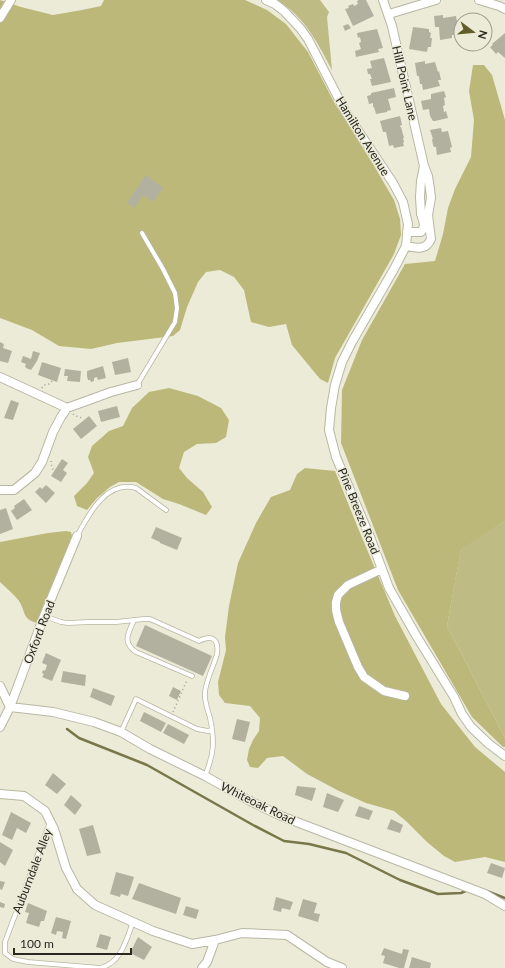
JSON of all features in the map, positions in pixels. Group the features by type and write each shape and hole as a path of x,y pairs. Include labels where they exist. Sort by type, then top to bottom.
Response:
{"street":[{"path":"0,18 11,0"},
{"name":"Hamilton Avenue","path":"266,0 275,4 284,11 308,39 345,111 393,183 403,202 408,224 406,246"},
{"name":"Hill Point Lane","path":"383,0 394,32 424,166 425,182 420,197 431,239 430,242 424,246 417,248 406,246"},
{"path":"389,14 436,0"},
{"path":"479,0 505,9"},
{"name":"Hill Point Lane","path":"408,232 421,232 423,229 425,212"},
{"name":"Pine Breeze Road","path":"406,246 342,362 335,385 329,430 336,456 389,588 417,638 454,697 462,714 471,727 489,744 505,756"},
{"path":"0,377 69,410"},
{"path":"0,490 14,490 35,473 42,462 53,432 61,417 69,410 111,392 137,386"},
{"name":"Oxford Road","path":"0,727 10,707 44,616 77,536"},
{"path":"382,569 348,585 338,595 336,610 339,622 355,661 364,677 384,691 405,696"},
{"path":"0,686 10,707"},
{"name":"Whiteoak Road","path":"10,707 60,714 94,722 121,732 150,749 281,816 485,894 505,906"},
{"path":"0,794 24,796 45,811 54,829 66,868 77,889 95,905 153,931 192,944 242,933 286,935 327,962 342,968"},
{"path":"202,968 207,962 215,940"}],"lane":[{"path":"137,386 175,322 177,308 175,293 142,233"},
{"path":"77,536 99,501 108,493 116,489 130,487 136,488 166,510"},
{"path":"44,616 68,623 116,622 150,619 199,641 209,637 216,641 218,649 217,654 205,694 212,730 213,751 205,776"},
{"path":"134,620 127,638 127,642 131,649 191,676"},
{"path":"121,732 136,699 197,729 208,731 212,730"},
{"name":"Auburndale Alley","path":"50,822 5,942 5,953 12,959 28,962 100,968 110,964 116,959 124,945 133,922"}],"path":[{"path":"41,390 44,385 49,384 52,380"},
{"path":"69,410 74,415 83,419"},
{"path":"48,459 51,461 52,468 54,470"},
{"path":"170,716 191,676"}],"shaded area":[{"path":"0,0 53,15 101,6 104,0 245,0 267,10 286,24 308,52 335,104 394,200 400,219 401,235 394,254 335,358 328,383 320,379 292,345 286,324 269,327 251,322 244,290 234,277 220,270 206,272 198,282 187,307 180,330 173,336 117,343 91,349 59,346 32,330 0,318"},
{"path":"277,0 320,0 329,12 327,17 332,70 303,22"},
{"path":"473,65 484,65 492,75 505,120 505,521 461,549 447,626 505,738 505,747 503,747 472,717 398,590 341,443 342,390 362,340 405,264 435,261 443,234 448,208 455,189 471,157 474,120 469,91"},
{"path":"169,388 198,396 221,408 229,420 226,437 216,443 197,444 184,452 179,468 187,478 203,492 212,507 206,515 163,499 136,482 119,482 110,487 97,498 87,510 77,506 74,496 87,483 94,473 88,457 92,446 109,431 123,426 132,408 149,392"},
{"path":"305,468 335,471 395,616 441,704 475,747 505,772 505,862 485,857 455,862 444,856 427,842 394,811 366,803 339,791 307,774 283,756 267,758 258,768 250,767 247,760 249,749 259,731 260,718 250,706 225,703 219,695 218,682 226,650 225,637 229,606 238,563 256,523 271,497 290,490 297,474"},
{"path":"505,521 505,738 447,626 461,548"},
{"path":"66,531 71,532 72,536 37,623 25,615 17,598 0,582 0,542"}],"building":[{"path":"366,0 374,16 353,26 345,9 349,8 348,6 353,4 354,6 358,4 357,1"},
{"path":"443,15 443,18 453,16 452,38 440,40 439,27 435,27 434,16"},
{"path":"348,24 351,28 345,31 343,26"},
{"path":"413,27 429,29 429,32 431,33 430,38 432,38 431,47 428,47 427,52 409,49"},
{"path":"377,29 383,48 378,49 379,52 356,57 355,51 361,49 359,43 361,42 360,37 358,38 357,33"},
{"path":"505,33 505,58 498,52 496,54 493,50 493,43"},
{"path":"384,58 391,82 372,86 370,79 372,79 370,74 368,74 367,69 372,68 370,61"},
{"path":"425,61 425,64 435,62 441,80 438,80 440,86 423,90 422,84 420,84 419,76 417,76 415,63"},
{"path":"394,88 396,97 388,99 391,110 376,114 373,103 369,104 367,96 371,95 371,93"},
{"path":"444,91 446,97 444,98 445,105 443,106 444,112 446,111 448,118 433,121 430,116 429,109 423,110 421,101 431,99 431,94"},
{"path":"400,116 402,125 400,127 404,138 404,146 394,148 393,145 389,146 386,132 383,132 380,121"},
{"path":"441,128 442,132 448,131 452,147 450,148 451,152 437,155 430,130"},
{"path":"146,175 163,188 153,202 143,195 134,208 127,202"},
{"path":"0,342 4,344 3,348 12,351 8,363 0,361"},
{"path":"33,351 40,353 31,370 26,368 26,364 21,362 23,356 31,359"},
{"path":"128,358 131,372 115,375 112,362"},
{"path":"42,362 61,368 57,382 38,375"},
{"path":"103,366 106,378 98,380 97,377 91,382 88,380 87,371"},
{"path":"65,369 81,371 80,382 67,381 68,376 64,376"},
{"path":"11,400 19,403 13,420 4,418"},
{"path":"117,406 120,417 101,422 98,411"},
{"path":"89,416 97,426 81,439 73,429"},
{"path":"62,459 68,463 63,470 67,473 61,482 51,476"},
{"path":"46,485 55,493 46,503 35,492 40,487 42,489"},
{"path":"24,499 32,510 17,520 11,511 15,508 14,506"},
{"path":"6,508 13,529 0,534 0,510"},
{"path":"156,527 182,538 177,550 151,538"},
{"path":"145,625 212,656 203,676 136,646"},
{"path":"46,653 61,660 52,681 42,677 44,674 42,673 43,670 45,671 47,665 42,663"},
{"path":"63,671 86,675 85,686 61,682"},
{"path":"173,687 181,691 177,700 169,696"},
{"path":"93,688 115,696 111,706 90,697"},
{"path":"144,712 166,723 161,732 140,721"},
{"path":"237,719 250,722 245,742 232,739"},
{"path":"168,724 189,735 184,744 163,733"},
{"path":"53,773 66,784 57,794 45,785"},
{"path":"297,786 316,788 312,801 295,795"},
{"path":"327,793 344,800 338,812 323,807"},
{"path":"71,795 82,805 75,815 64,805"},
{"path":"359,806 373,811 369,820 355,816"},
{"path":"11,812 31,823 26,833 17,828 12,840 2,835"},
{"path":"391,819 403,825 400,833 387,829"},
{"path":"93,825 101,853 87,856 79,829"},
{"path":"0,842 13,850 5,866 0,862"},
{"path":"491,863 505,868 502,878 487,873"},
{"path":"116,872 134,877 128,896 121,894 120,897 110,894"},
{"path":"0,881 5,882 2,890 0,889"},
{"path":"139,883 181,898 176,914 132,899"},
{"path":"276,897 293,902 290,910 282,908 281,912 273,910"},
{"path":"303,899 317,903 314,913 320,914 318,922 298,916"},
{"path":"0,902 5,904 4,908 0,907"},
{"path":"28,903 47,911 44,921 41,921 39,927 26,923 29,913 25,912"},
{"path":"186,906 199,910 196,919 183,915"},
{"path":"56,917 71,921 66,939 62,938 63,932 57,931 56,935 51,933"},
{"path":"100,934 111,937 107,950 96,947"},
{"path":"138,937 152,947 144,960 130,953"},
{"path":"384,948 402,954 403,949 409,950 404,968 383,963 385,956 381,955"},
{"path":"412,957 431,963 430,968 409,968"}],"waterway":[{"path":"67,729 79,738 147,765 284,841 309,844 346,853 400,880 438,894 461,893 468,890"},
{"path":"487,891 505,898"}]}
